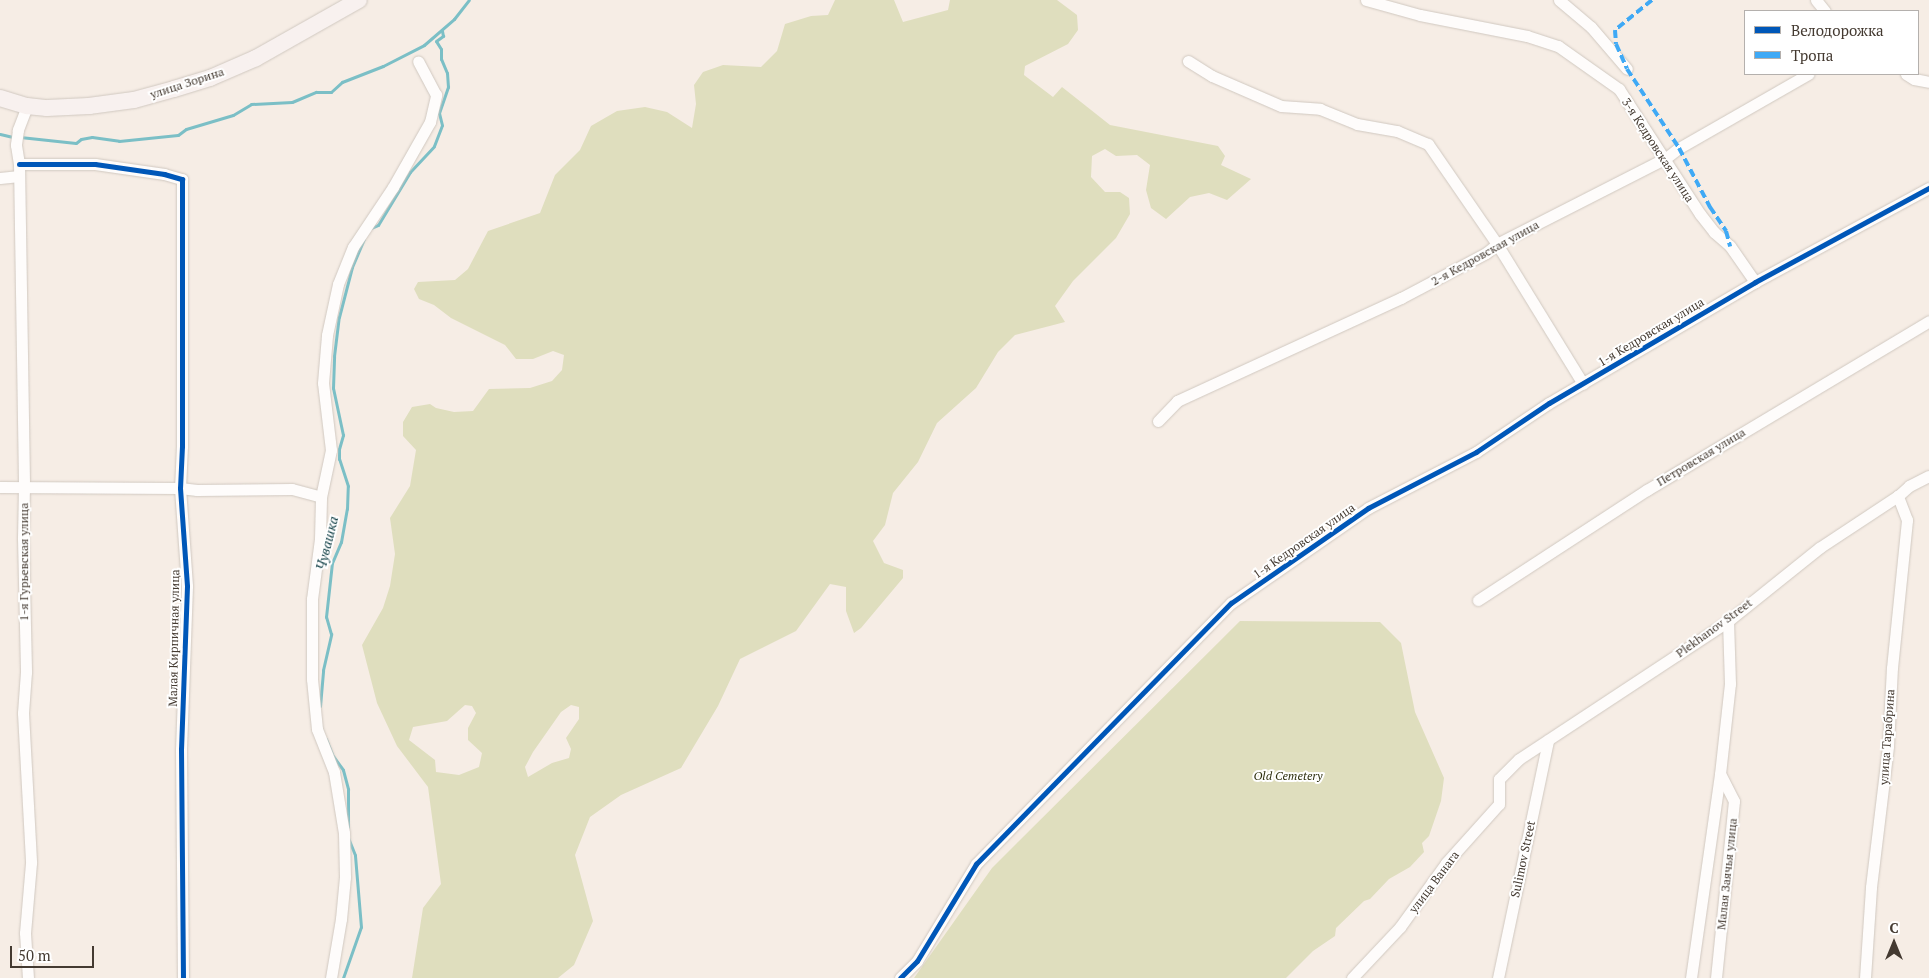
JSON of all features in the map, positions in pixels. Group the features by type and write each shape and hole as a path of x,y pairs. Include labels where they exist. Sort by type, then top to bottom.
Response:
{"main road":[{"name":"улица Зорина","path":"0,98 27,106 47,108 89,106 134,100 192,84 256,58 358,0"}],"street":[{"name":"3-я Кедровская улица","path":"1366,0 1420,15 1527,36 1558,46 1619,88 1666,158 1700,214 1714,232 1730,246 1756,282"},
{"path":"1559,0 1591,28 1627,69"},
{"path":"1816,0 1824,10"},
{"path":"331,978 342,919 345,868 344,833 334,772 317,729 312,679 312,599 320,539 321,497 331,450 323,382 327,335 338,284 353,247 393,187 430,122 436,95 418,61"},
{"path":"1188,61 1212,76 1281,106 1320,108 1357,124 1397,131 1428,144 1497,244 1583,384"},
{"name":"2-я Кедровская улица","path":"1158,421 1177,401 1401,298 1486,253 1497,244 1666,158 1679,148 1806,75"},
{"path":"1908,75 1914,79 1929,82"},
{"name":"1-я Гурьевская улица","path":"27,106 18,130 16,145 19,164 24,486 22,538 26,672 23,713 31,863 25,933 28,978"},
{"name":"Малая Кирпичная улица","path":"19,164 94,164 164,174 182,179 182,446 180,488 187,586 181,749 184,978"},
{"path":"0,178 19,176"},
{"name":"1-я Кедровская улица","path":"900,978 917,961 976,864 1231,603 1368,508 1476,452 1549,403 1756,282 1929,188"},
{"name":"Петровская улица","path":"1478,600 1646,490 1929,321"},
{"name":"Plekhanov Street","path":"1498,779 1518,759 1728,621 1819,548 1898,496 1909,486 1929,476"},
{"path":"0,487 180,488 197,490 292,489 321,497"},
{"name":"улица Тарабрина","path":"1865,978 1871,888 1888,746 1892,668 1906,520 1898,496"},
{"name":"Малая Заячья улица","path":"1691,978 1720,774 1730,684 1728,621"},
{"name":"Sulimov Street","path":"1498,978 1548,740"},
{"name":"Малая Заячья улица","path":"1716,978 1734,801 1720,774"},
{"name":"улица Ванага","path":"1352,978 1400,927 1446,864 1499,804 1498,779"}],"green space":[{"path":"835,0 894,0 903,22 948,10 950,0 1057,0 1077,15 1078,30 1068,44 1025,66 1024,75 1053,97 1062,87 1110,125 1218,146 1225,156 1221,165 1251,179 1227,200 1209,193 1190,197 1166,219 1151,208 1146,190 1150,165 1137,155 1116,156 1105,149 1092,156 1091,177 1105,192 1120,192 1129,198 1130,214 1116,238 1073,281 1055,306 1065,322 1015,335 998,352 976,388 937,423 918,462 893,493 885,525 873,541 884,563 903,570 903,578 861,628 854,633 846,611 846,587 830,584 796,631 740,659 718,706 681,768 621,795 590,817 575,855 593,921 574,965 558,978 412,978 423,908 441,884 428,787 397,746 377,703 362,645 383,608 390,586 395,554 390,518 410,486 416,450 403,436 403,422 412,407 430,404 436,408 454,412 473,411 489,389 530,388 552,381 562,370 564,355 553,351 533,359 516,359 505,345 451,318 434,305 419,299 414,289 418,282 455,280 468,269 488,231 540,213 555,175 580,150 591,126 617,111 645,107 667,112 692,128 696,104 694,85 703,72 723,65 761,67 777,51 785,24 811,16 828,15","holes":["465,705 472,706 476,713 468,728 468,740 482,753 479,767 459,775 436,772 435,760 409,740 413,727 447,721","571,705 579,707 579,719 566,738 571,749 569,758 552,763 528,777 525,767 533,752 561,712"]},
{"name":"Old Cemetery","path":"1240,621 1380,622 1401,643 1415,712 1444,778 1441,801 1429,836 1422,843 1424,852 1410,867 1389,879 1370,899 1364,901 1336,928 1335,936 1313,951 1286,978 914,978 992,868"}],"waterway":[{"path":"20,137 76,143 81,139 92,137 119,141 178,135 186,129 233,115 251,104 292,102 316,92 331,92 342,82 383,66 424,45 454,19 469,0"},
{"name":"Чувашка","path":"369,229 378,225 410,172 434,146 442,125 439,113 448,87 447,73 441,59 441,49 436,41 443,36 442,31"},
{"path":"0,134 13,137"},
{"name":"Чувашка","path":"320,706 323,670 331,634 326,617 332,563 341,542 347,509 348,486 339,459 339,449 343,435 333,388 334,356 339,317 352,267 364,239"},
{"name":"Чувашка","path":"326,739 333,756 343,770 348,789 348,827"},
{"name":"Чувашка","path":"343,978 361,927 355,855 348,838"}],"marked path":[{"path":"1652,0 1615,30 1616,44 1627,69 1679,148 1710,207 1726,231 1730,246"}],"cycle path":[{"path":"19,164 95,164 164,174 182,179 182,446 180,488 187,586 181,749 183,978"},
{"path":"900,978 917,961 976,864 1231,603 1368,508 1476,452 1549,403 1755,282 1929,188"}]}
